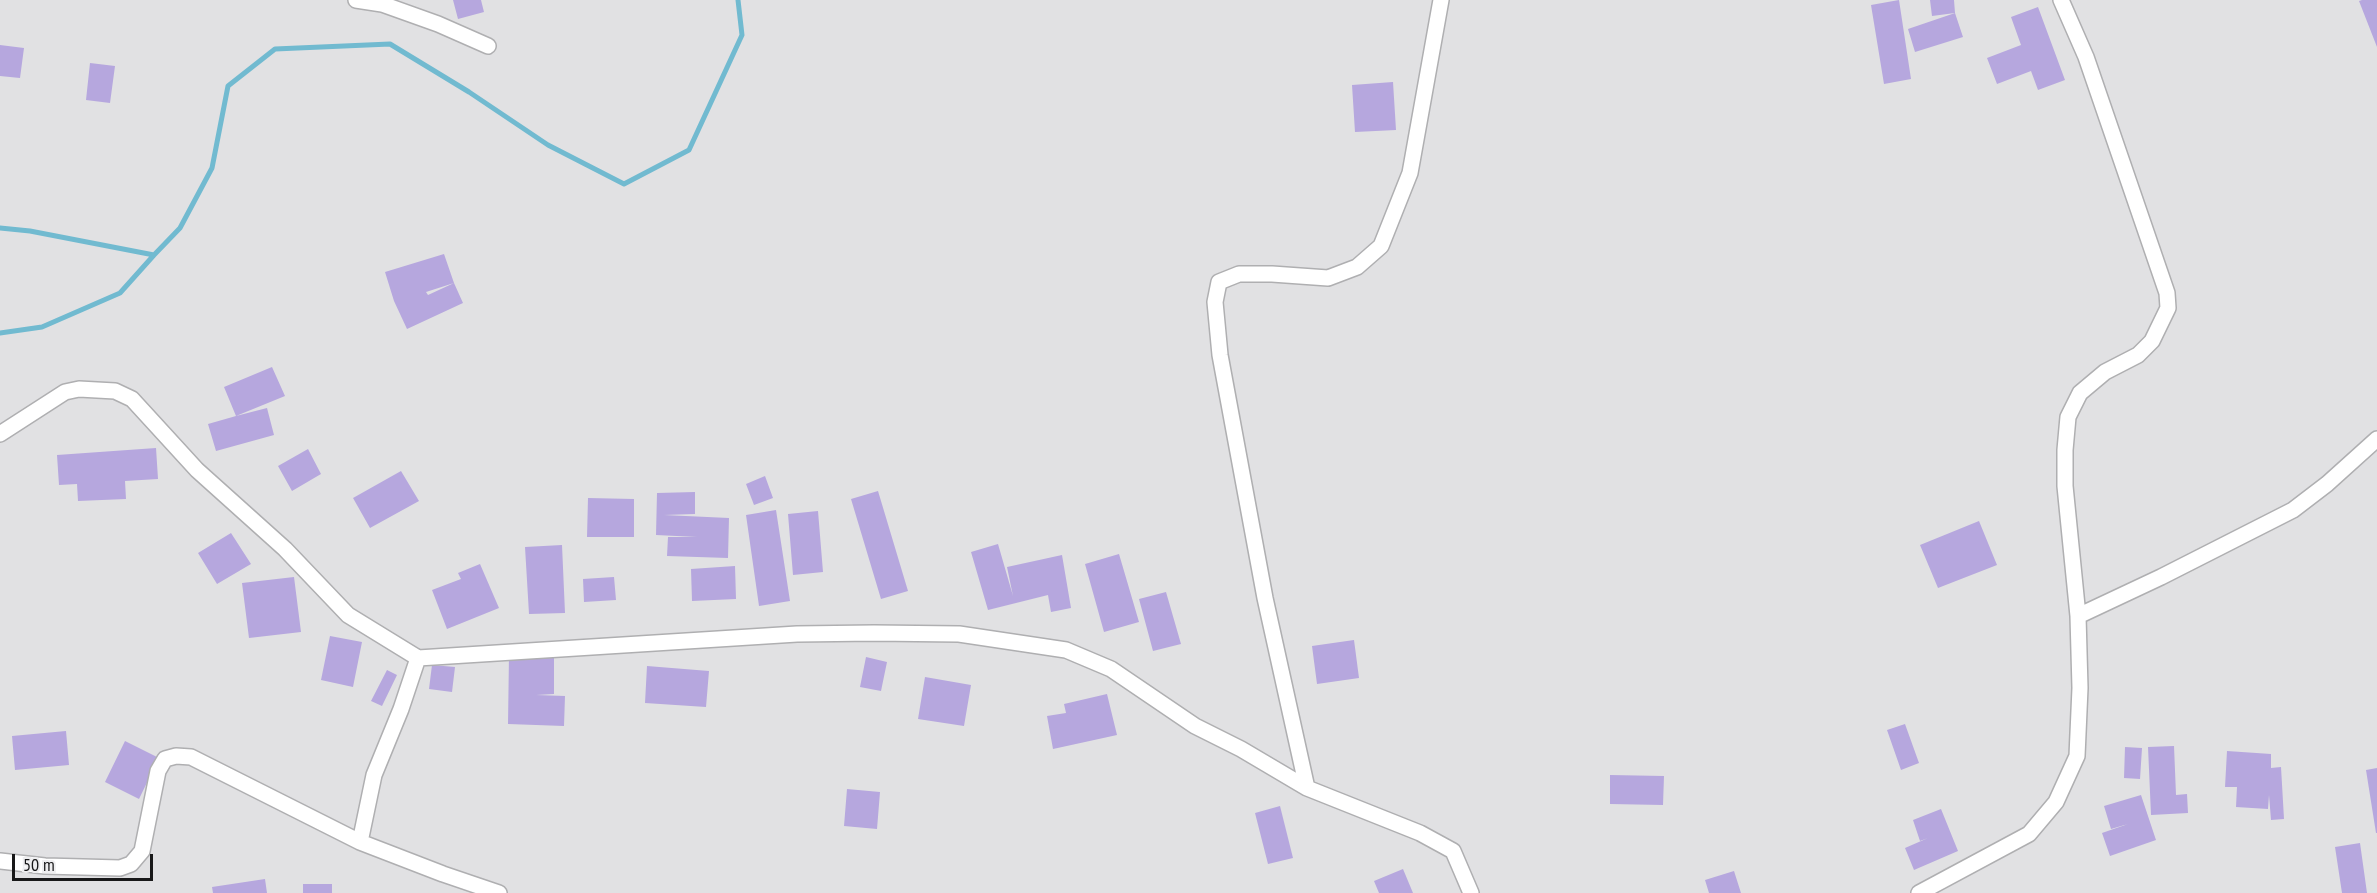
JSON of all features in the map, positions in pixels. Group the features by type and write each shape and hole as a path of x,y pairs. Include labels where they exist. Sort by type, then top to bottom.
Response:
{"street":[{"path":"356,0 382,4 488,46"},
{"path":"1307,788 1265,598 1220,355 1215,302 1219,282 1239,274 1328,278 1357,267 1381,246 1410,173 1441,0"},
{"path":"1919,893 2029,834 2056,802 2078,756 2080,688 2078,616 2065,486 2068,417 2080,393 2105,372 2138,355 2152,341 2168,308 2167,293 2086,57 2061,0"},
{"path":"0,434 52,400 72,390 115,391 132,399 198,470 285,549 348,615 418,658 797,634 959,634 1066,650 1111,669 1195,726 1241,749 1307,788 1420,833 1454,851 1471,893"},
{"path":"2078,616 2293,510 2327,484 2377,438"},
{"path":"360,842 374,775 401,709 418,658"},
{"path":"0,861 45,866 120,868 131,864 142,851 158,771 165,759 176,756 191,757 360,842 499,893"}],"building":[{"path":"453,0 481,0 484,12 458,19"},
{"path":"1899,0 1911,79 1884,84 1871,5"},
{"path":"1930,0 1954,0 1955,13 1932,16"},
{"path":"2377,0 2377,47 2359,1"},
{"path":"2038,7 2065,80 2038,90 2031,71 1997,84 1987,58 2021,45 2011,17"},
{"path":"1955,13 1963,37 1915,52 1908,29"},
{"path":"0,45 24,48 20,78 0,76"},
{"path":"90,63 115,66 110,103 86,100"},
{"path":"1393,82 1396,130 1355,132 1352,85"},
{"path":"444,254 463,303 407,329 394,301 385,272","holes":["454,283 428,295 426,292"]},
{"path":"272,367 285,396 236,416 224,387"},
{"path":"267,408 274,435 216,451 208,424"},
{"path":"156,448 158,479 125,481 126,499 78,501 77,484 59,485 57,455"},
{"path":"308,449 321,474 292,491 278,466"},
{"path":"401,471 419,501 370,528 353,498"},
{"path":"765,476 773,498 754,505 746,484"},
{"path":"878,491 908,591 881,599 851,499"},
{"path":"695,492 695,514 664,515 729,518 728,558 667,556 668,537 697,537 656,535 657,493"},
{"path":"588,498 634,499 634,537 587,537"},
{"path":"776,510 790,601 759,606 746,515"},
{"path":"818,511 823,572 793,575 788,514"},
{"path":"1979,521 1997,565 1938,588 1920,545"},
{"path":"231,533 251,564 217,584 198,553"},
{"path":"998,544 1013,596 1007,567 1062,555 1071,608 1051,612 1048,595 988,610 971,552"},
{"path":"562,545 565,613 529,614 525,547"},
{"path":"1119,554 1139,622 1104,632 1085,564"},
{"path":"480,564 499,608 447,629 432,590 461,579 458,573"},
{"path":"735,566 736,599 692,601 691,569"},
{"path":"294,577 301,632 249,638 242,583"},
{"path":"614,577 616,600 584,602 583,579"},
{"path":"1166,592 1181,644 1153,651 1139,599"},
{"path":"330,636 362,642 353,687 321,680"},
{"path":"1354,640 1359,678 1317,684 1312,646"},
{"path":"509,655 554,656 554,694 536,695 565,696 564,726 508,724"},
{"path":"866,657 887,662 881,691 860,687"},
{"path":"432,665 455,667 452,692 429,689"},
{"path":"647,666 709,671 706,707 645,703"},
{"path":"387,670 397,675 382,706 371,701"},
{"path":"925,677 971,685 964,726 918,719"},
{"path":"1107,694 1117,735 1053,749 1047,716 1066,713 1064,704"},
{"path":"1905,724 1919,763 1901,770 1887,730"},
{"path":"66,731 69,765 15,770 12,736"},
{"path":"125,741 159,758 139,799 105,782"},
{"path":"2174,746 2176,795 2187,794 2188,813 2151,815 2148,747"},
{"path":"2125,747 2142,748 2140,779 2124,778"},
{"path":"2227,751 2271,754 2271,768 2281,767 2284,819 2271,820 2269,795 2268,809 2236,807 2237,787 2225,787"},
{"path":"2377,768 2377,833 2376,833 2366,770"},
{"path":"1610,775 1664,776 1663,805 1610,804"},
{"path":"847,789 880,792 877,829 844,826"},
{"path":"2141,795 2156,840 2110,856 2102,833 2128,824 2111,829 2104,806"},
{"path":"1280,806 1293,858 1268,864 1255,813"},
{"path":"1941,809 1958,851 1914,870 1905,848 1928,838 1920,841 1913,820"},
{"path":"2360,843 2367,893 2342,893 2335,847"},
{"path":"1403,869 1413,893 1379,893 1374,881"},
{"path":"1734,871 1741,893 1709,893 1705,880"},
{"path":"265,879 267,893 213,893 212,887"},
{"path":"303,884 332,884 332,893 303,893"}],"waterway":[{"path":"0,228 30,231 154,255 180,228 212,168 228,86 275,49 390,44 469,92 548,145 624,184 689,150 742,35 738,0"},
{"path":"0,333 42,327 120,293 154,255"}]}
